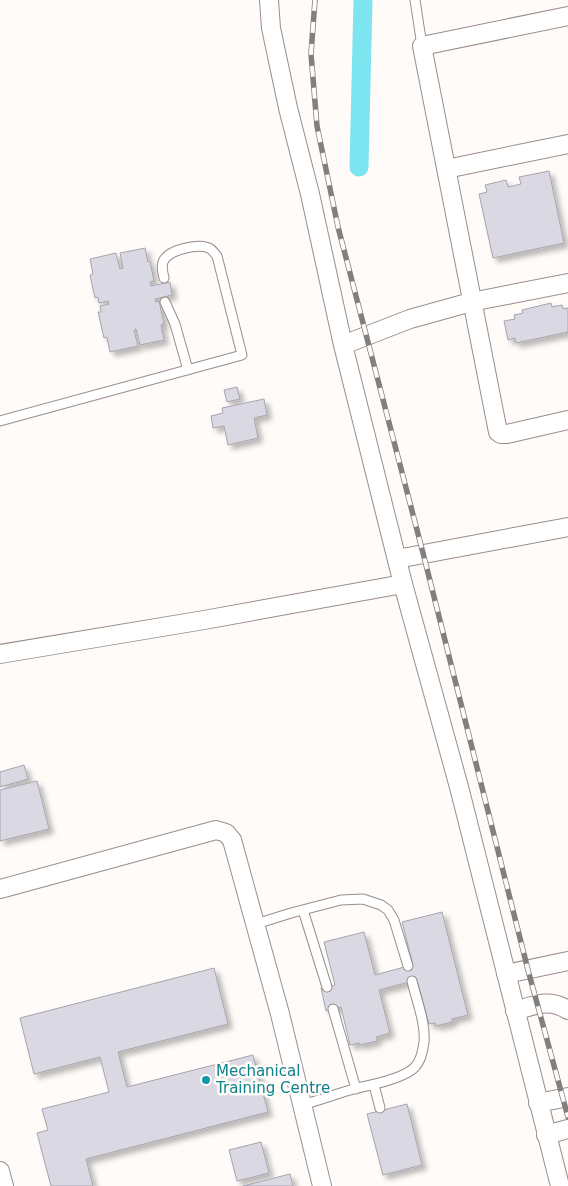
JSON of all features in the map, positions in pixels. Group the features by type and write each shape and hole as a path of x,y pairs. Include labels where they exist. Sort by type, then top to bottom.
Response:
{"street":[{"path":"269,0 271,28 288,108 310,194 343,345 403,584 459,787 514,1011 560,1186"},
{"path":"568,16 422,46 498,432 507,434 568,420"},
{"path":"446,169 568,144"},
{"path":"343,345 410,319 472,302 568,284"},
{"path":"397,559 568,527"},
{"path":"0,654 243,614 403,584"},
{"path":"0,889 216,830 226,833 232,840 256,924 322,1186"},
{"path":"506,974 568,961"},
{"path":"514,1011 543,1003 556,1003 568,1010"},
{"path":"538,1103 568,1097"},
{"path":"546,1135 568,1129"},
{"path":"0,1171 4,1186"}],"lane":[{"path":"415,0 422,46"},
{"path":"0,421 242,356 217,256 212,249 207,246 195,246 178,250 166,257 162,263 164,278"},
{"path":"166,302 175,324 188,370"},
{"path":"256,924 304,910 362,899 381,905 388,910 394,920 408,966"},
{"path":"304,910 327,987"},
{"path":"302,1105 356,1088 374,1085 415,1068 424,1040 412,982"},
{"path":"333,1009 356,1088"},
{"path":"374,1085 380,1108"}],"building":[{"path":"549,171 564,243 493,258 479,194 487,192 485,185 506,180 508,187 521,184 519,177"},
{"path":"145,248 154,281 150,282 151,286 170,282 172,295 155,299 156,302 159,301 164,324 161,325 164,340 140,345 136,329 134,330 138,346 110,352 107,337 104,338 98,312 101,312 100,306 109,304 108,301 99,303 98,297 95,298 90,275 93,274 90,259 116,253 120,269 123,268 120,253"},
{"path":"551,303 552,307 562,305 563,309 568,308 568,332 516,343 515,338 508,340 504,321 515,319 514,315 523,313 522,310"},
{"path":"237,387 240,399 227,402 224,390"},
{"path":"264,399 267,415 254,418 258,438 228,445 224,426 213,428 211,416 223,413 222,408"},
{"path":"24,765 28,779 0,787 0,772"},
{"path":"37,781 49,829 0,841 0,790"},
{"path":"442,912 468,1015 436,1026 435,1023 429,1024 417,980 379,990 390,1033 376,1037 377,1041 350,1045 341,1007 326,1011 321,988 335,985 324,942 364,932 375,975 413,965 402,922"},
{"name":"Mechanical Training Centre","path":"214,968 228,1024 118,1052 127,1087 253,1055 268,1112 86,1159 93,1186 51,1186 37,1133 48,1130 42,1109 109,1092 100,1057 34,1074 20,1018"},
{"path":"407,1104 422,1165 383,1175 367,1114"},
{"path":"261,1142 269,1173 237,1181 229,1150"},
{"path":"290,1174 293,1186 243,1186"}],"waterway":[{"path":"359,167 363,0"}],"railway":[{"path":"315,0 311,54 317,126 338,227 423,553 528,970 568,1117"}],"place":[{"name":"Mechanical Training Centre","path":"206,1080"}]}
